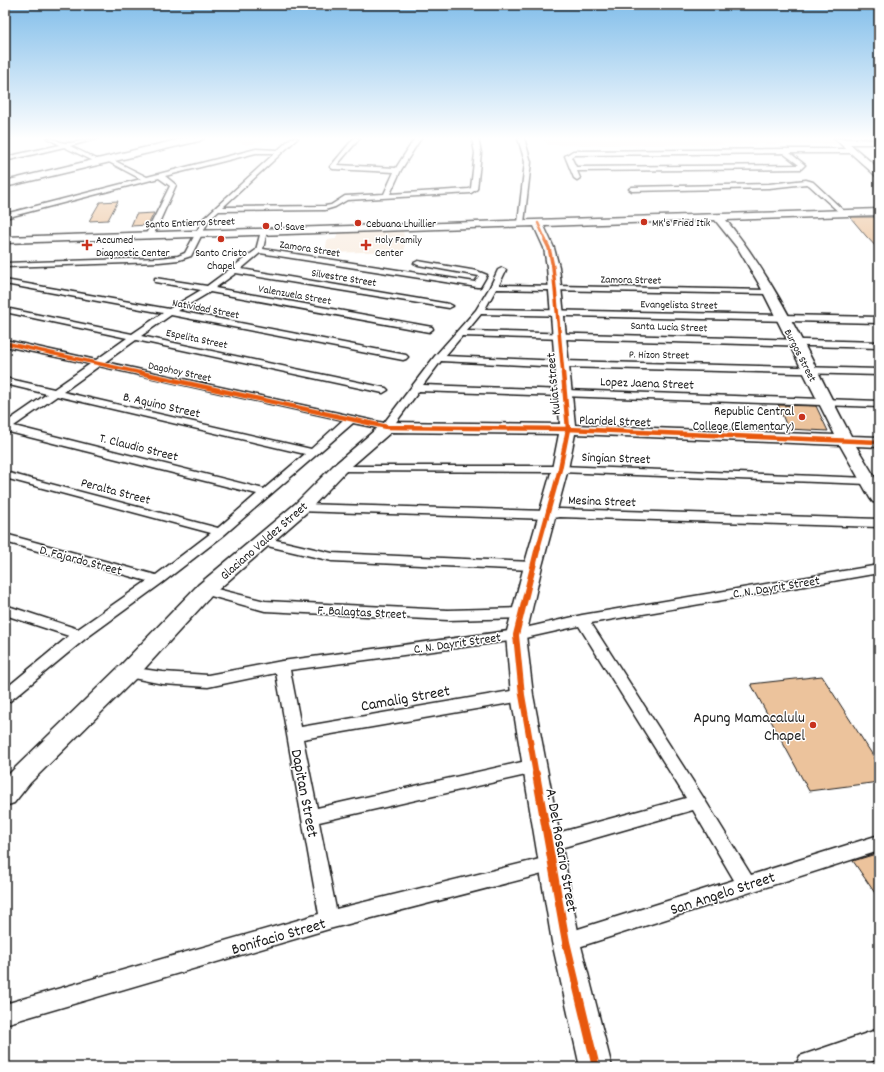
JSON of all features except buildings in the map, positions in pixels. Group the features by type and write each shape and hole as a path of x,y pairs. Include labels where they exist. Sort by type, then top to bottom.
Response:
{"street":[{"path":"5,216 112,188"},
{"path":"150,236 172,188"},
{"path":"5,265 159,260 178,258 188,254 206,219 239,188"},
{"path":"386,196 390,188"},
{"path":"216,208 325,208 333,206 343,198 473,190 473,188"},
{"path":"521,223 525,188"},
{"path":"632,189 676,188"},
{"path":"816,188 843,213"},
{"name":"Santo Entierro Street","path":"5,240 879,212"},
{"name":"Burgos Street","path":"717,216 747,253 846,441 879,498"},
{"name":"Kuliat Street","path":"518,624 560,469 568,429 556,289 549,248 538,223"},
{"path":"5,427 170,312 207,290 235,270 259,251 264,231"},
{"name":"Zamora Street","path":"259,251 477,285 483,274 418,263"},
{"name":"Silvestre Street","path":"235,270 449,306"},
{"name":"Glaciano Valdez Street","path":"5,796 22,776 128,672 205,590 301,508 339,468 387,427 438,358 479,311 494,287 502,270"},
{"name":"Valenzuela Street","path":"158,280 429,329"},
{"name":"Natividad Street","path":"5,282 403,357"},
{"name":"Zamora Street","path":"494,287 768,292"},
{"name":"Espelita Street","path":"5,310 383,390"},
{"name":"Evangelista Street","path":"479,311 879,320"},
{"name":"Santa Lucia Street","path":"459,333 879,345"},
{"name":"Dagohoy Street","path":"5,343 351,419"},
{"name":"P. Hizon Street","path":"438,358 562,364 879,372"},
{"name":"B. Aquino Street","path":"5,381 313,453"},
{"name":"Lopez Jaena Street","path":"415,388 879,404"},
{"path":"6,695 80,635 158,580 220,532 351,419"},
{"name":"Plaridel Street","path":"351,419 387,427 568,429 879,442"},
{"name":"T. Claudio Street","path":"5,427 266,493"},
{"name":"Singian Street","path":"339,468 560,469 868,481"},
{"name":"Peralta Street","path":"5,475 220,532"},
{"name":"Mesina Street","path":"301,508 548,515 568,513 879,523"},
{"name":"D. Fajardo Street","path":"5,538 158,580"},
{"path":"263,541 332,557 533,566"},
{"name":"C. N. Dayrit Street","path":"128,672 163,678 208,681 282,666 518,624 582,620 879,569"},
{"name":"F. Balagtas Street","path":"205,590 265,606 448,616 518,624"},
{"path":"5,610 80,635"},
{"path":"582,620 697,802 746,884"},
{"name":"A. Del Rosario Street","path":"518,624 522,695 566,942 596,1067"},
{"name":"Dapitan Street","path":"282,666 329,920"},
{"name":"Camalig Street","path":"295,734 522,695"},
{"path":"311,817 535,766"},
{"name":"Bonifacio Street","path":"5,1014 551,854 697,802"},
{"name":"San Angelo Street","path":"566,942 879,842"},
{"path":"811,1067 879,1044"}],"shaded area":[{"name":"Holy Family Center","path":"403,228 405,251 325,253 327,240 336,239 338,231"}],"cycle path":[{"path":"538,223 549,248 553,267 568,429 560,469 533,566 516,635 522,695 566,942 596,1067"},
{"path":"5,343 387,427 568,429 879,442"}],"place":[{"name":"MK's Fried Itik","path":"644,222"},
{"name":"Cebuana Lhuillier","path":"358,223"},
{"name":"O! Save","path":"266,226"},
{"name":"Santo Cristo Chapel","path":"221,239"},
{"name":"Accumed Diagnostic Center","path":"87,245"},
{"name":"Holy Family Center","path":"366,245"},
{"name":"Republic Central College (Elementary)","path":"802,417"},
{"name":"Apung Mamacalulu Chapel","path":"813,725"}]}
